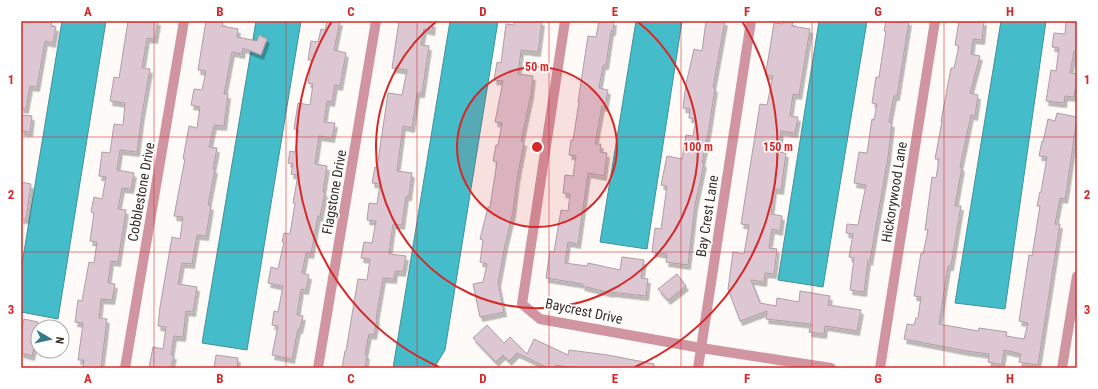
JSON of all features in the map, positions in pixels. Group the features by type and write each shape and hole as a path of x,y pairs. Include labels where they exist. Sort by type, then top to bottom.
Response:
{"street":[{"name":"Cobblestone Drive","path":"125,368 184,21"},
{"name":"Flagstone Drive","path":"318,368 376,21"},
{"name":"Baycrest Drive","path":"565,21 522,304 540,320 701,348 831,368"},
{"name":"Bay Crest Lane","path":"698,368 751,21"},
{"name":"Hickorywood Lane","path":"880,368 935,21"},
{"path":"1062,368 1077,276"}],"water":[{"path":"62,21 106,21 58,319 21,312 21,270"},
{"path":"256,21 301,21 247,350 202,343"},
{"path":"450,21 498,21 445,350 434,368 393,368"},
{"path":"636,21 682,21 647,249 600,242"},
{"path":"819,21 867,21 823,287 778,280"},
{"path":"1001,21 1046,21 1005,309 955,303"}],"building":[{"path":"21,21 52,21 51,26 56,27 53,43 45,41 37,87 30,86 26,109 21,108"},
{"path":"128,21 158,21 155,39 147,38 142,68 150,69 137,152 120,150 117,170 134,173 131,189 122,188 118,209 126,210 118,262 111,261 108,283 115,284 112,300 101,299 99,318 107,319 101,368 83,368 84,360 78,360 83,323 75,322 78,300 82,301 89,262 94,263 97,242 90,241 94,213 91,212 94,197 102,199 106,177 99,176 102,152 110,153 114,124 123,125 125,103 110,101 114,77 119,78"},
{"path":"206,21 223,21 222,26 238,29 237,37 257,41 259,35 267,39 261,55 243,48 242,54 232,52 224,94 228,94 224,126 214,125 209,147 217,148 213,169 215,169 208,205 211,206 206,236 197,235 192,264 182,263 178,284 197,287 193,312 186,311 183,337 174,336 171,355 174,355 171,368 149,368 153,347 163,349 166,327 158,326 160,307 172,237 180,239 183,217 174,216 185,159 183,159 189,126 197,128 200,107 191,105 194,89 202,90 206,71 198,70"},
{"path":"327,21 340,21 334,50 346,53 340,86 335,85 332,102 327,101 324,122 335,123 332,138 319,136 315,164 327,166 323,192 325,192 320,217 318,216 311,254 306,253 302,273 309,275 306,290 301,289 297,315 303,316 300,329 298,329 292,359 272,355 278,326 272,325 274,311 278,312 283,286 268,283 271,267 278,269 284,242 282,242 284,233 290,234 298,175 291,174 293,164 288,163 290,151 295,152 299,130 294,129 298,103 310,105 313,84 308,83 312,60 308,60 311,41 318,42 321,29 325,30"},
{"path":"399,21 425,21 433,23 432,31 424,29 421,45 429,46 422,93 417,93 412,128 403,126 397,171 412,173 409,196 406,196 402,225 393,224 389,254 406,256 403,272 395,271 394,279 383,278 374,335 369,334 365,354 367,355 365,368 342,368 358,279 367,280 370,259 361,258 364,242 372,243 376,221 367,220 369,203 377,204 380,184 372,183 375,167 377,168 388,93 402,95 407,70 392,68"},
{"path":"515,21 542,21 538,52 521,50 518,74 533,76 531,94 521,141 524,142 513,212 498,283 504,312 480,317 473,284 483,282 487,264 480,262 483,240 480,239 488,207 490,207 497,162 493,161 502,123 495,122 503,81 494,80 497,62 501,63 506,24 514,25"},
{"path":"599,21 614,21 606,65 603,65 599,88 608,90 605,107 602,106 595,144 601,144 600,152 607,153 604,176 588,173 578,244 568,242 565,263 587,266 588,263 620,270 622,257 644,260 641,278 648,279 646,296 611,293 582,286 583,284 546,278 550,251 554,252 561,210 568,211 570,194 563,193 565,175 573,176 576,156 569,155 571,140 573,140 588,36 596,37"},
{"path":"706,21 725,21 713,87 715,88 702,163 704,163 695,205 688,265 666,262 667,254 652,252 655,228 661,229 667,186 661,185 667,156 682,159 686,135 693,136 696,119 689,118 690,109 683,108 686,84 694,49 702,51"},
{"path":"784,21 793,21 792,26 810,29 799,95 793,94 790,116 798,117 795,133 781,131 778,152 786,153 781,190 774,189 771,214 782,216 780,231 772,229 769,248 777,249 774,274 765,273 764,282 751,280 760,303 776,306 777,298 799,302 800,291 830,296 828,305 861,310 857,331 825,326 824,334 809,332 811,324 766,319 767,311 740,321 728,289 733,252 744,254 749,225 741,224 760,104 767,105 773,76 765,75 774,23 783,24"},
{"path":"886,21 909,21 897,96 894,96 889,122 892,123 888,157 870,261 868,260 864,292 850,290 854,258 849,257 853,234 846,233 847,224 858,225 866,185 854,183 859,152 867,153 872,119 874,120 877,104 872,103 876,77 879,77 886,31 884,31"},
{"path":"959,21 984,21 982,40 973,39 971,54 980,56 970,93 978,95 975,116 971,115 960,167 962,167 955,206 961,206 951,266 948,266 939,324 978,331 979,328 1007,332 1006,336 1024,339 1028,323 1019,321 1029,255 1032,256 1040,206 1037,206 1047,157 1039,156 1042,141 1043,142 1048,119 1055,121 1057,113 1077,117 1065,199 1060,198 1055,224 1060,224 1038,365 1019,362 1021,354 1004,350 1002,365 988,362 989,354 904,339 907,324 914,325 916,318 918,318 921,297 914,296 921,253 923,254 928,230 925,230 932,177 936,178 939,159 935,159 941,121 951,68 954,68 959,46 955,45"},
{"path":"1066,21 1077,21 1077,51 1074,51 1070,73 1077,74 1077,89 1075,89 1074,97 1065,96 1064,103 1046,101 1051,70 1056,71 1059,48 1052,47 1054,33 1065,34"},
{"path":"21,115 32,116 30,132 21,131"},
{"path":"21,182 31,184 26,219 21,219"},
{"path":"677,274 686,286 668,300 658,289"},
{"path":"24,319 30,320 30,355 21,353 21,333"},
{"path":"487,325 504,343 510,337 527,354 534,339 568,355 569,350 608,355 654,364 654,368 574,368 556,365 555,368 548,368 517,353 509,361 503,355 496,362 473,338"},
{"path":"216,355 238,358 237,368 214,368"}]}
